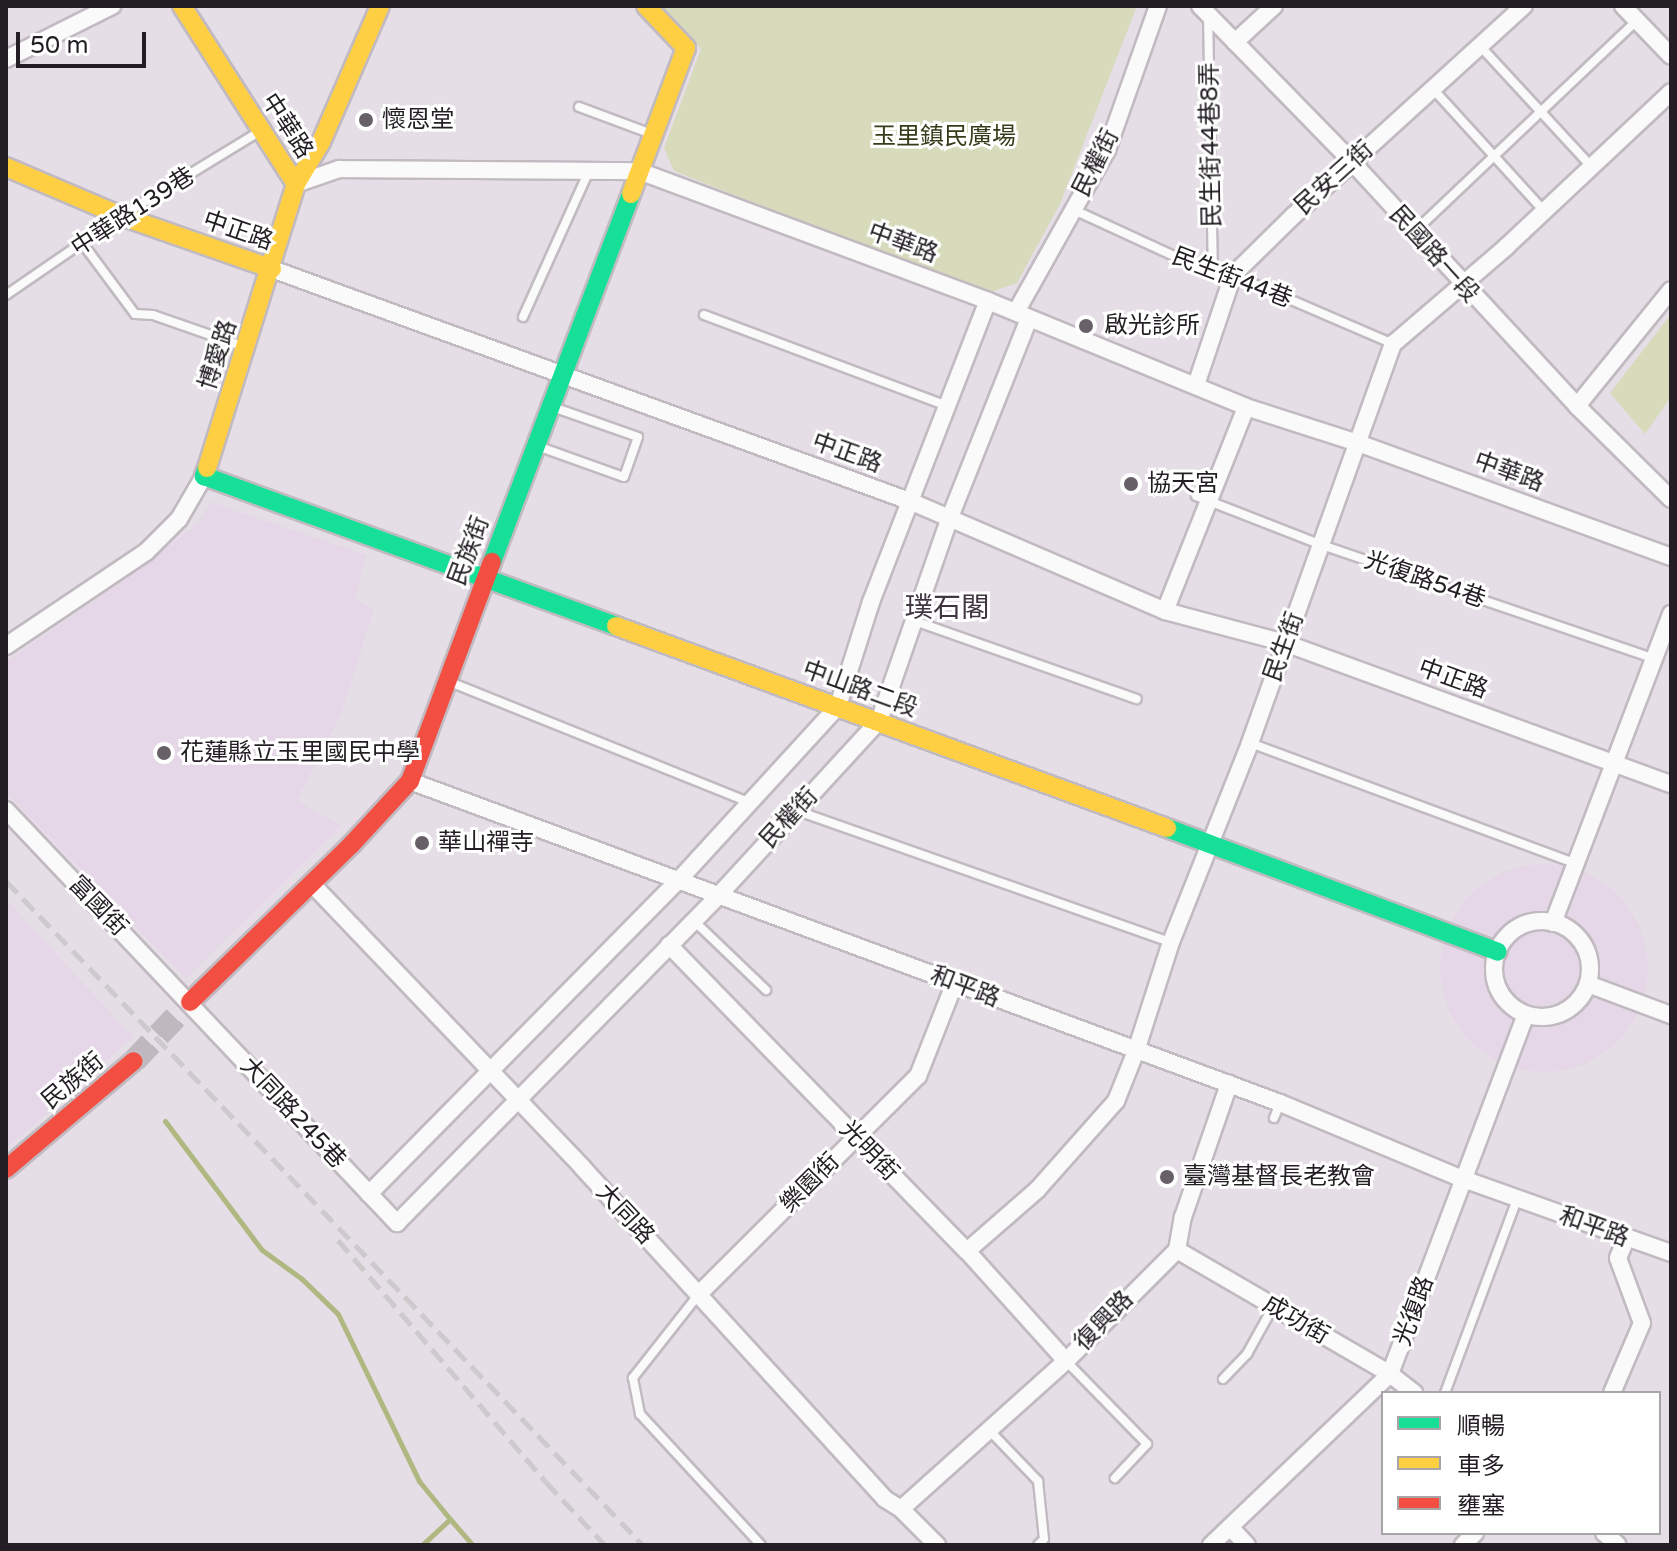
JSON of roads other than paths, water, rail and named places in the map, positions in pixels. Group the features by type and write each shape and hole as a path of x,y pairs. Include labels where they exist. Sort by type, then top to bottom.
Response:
{"street":[{"path":"6,59 112,6"},
{"name":"中華路","path":"182,6 296,184 339,169 639,171 988,301 1246,407 1358,443 1671,557"},
{"name":"博愛路","path":"6,646 146,552 179,519 204,476 272,269 296,184 321,142 380,6"},
{"name":"民族街","path":"190,1002 312,884 410,781 686,48 646,6"},
{"name":"民權街","path":"397,1223 718,896 879,721 1023,315 1071,209 1107,150 1158,6"},
{"path":"1235,42 1274,6"},
{"name":"民安三街","path":"1196,385 1233,275 1524,6"},
{"path":"1623,6 1671,56"},
{"name":"民國路一段","path":"1204,11 1352,162 1414,233 1577,406 1671,499"},
{"name":"民生街","path":"967,1251 1037,1190 1116,1101 1136,1051 1171,942 1250,743 1393,344 1544,211 1671,92"},
{"name":"中正路","path":"6,167 121,216 912,502 1165,611 1285,643 1671,784"},
{"path":"1577,406 1671,290"},
{"name":"民權街","path":"369,1194 489,1068 677,882 838,706 871,602 988,301"},
{"path":"1165,611 1202,498 1246,407"},
{"name":"中山路二段","path":"204,476 879,721 1498,952"},
{"path":"1553,923 1616,765 1671,614"},
{"name":"和平路","path":"410,781 1229,1084 1277,1111 1671,1253"},
{"name":"富國街","path":"6,810 190,1002"},
{"name":"大同路","path":"312,884 517,1098 885,1499 901,1509 937,1545"},
{"path":"1553,923 1571,930 1582,942 1589,956 1588,984 1579,1001 1566,1011 1551,1017 1525,1016 1507,1002 1498,989 1494,973 1498,952 1513,931 1526,924 1553,923"},
{"name":"光明街","path":"669,945 967,1251 1066,1361"},
{"name":"樂園街","path":"699,1294 918,1076 955,982"},
{"path":"1588,984 1671,1015"},
{"name":"大同路245巷","path":"190,1002 397,1223"},
{"name":"光復路","path":"1211,1545 1390,1374 1525,1016"},
{"name":"民族街","path":"6,1169 134,1061"},
{"path":"1177,1250 1183,1217 1229,1084"},
{"path":"1613,1391 1642,1323 1618,1258 1626,1239"},
{"name":"成功街","path":"1177,1250 1390,1374 1411,1391"},
{"name":"復興路","path":"901,1509 1066,1361 1177,1250"},
{"path":"1230,1527 1247,1545"}],"lane":[{"name":"民生街44巷8弄","path":"1204,11 1213,274"},
{"path":"1414,233 1637,20"},
{"path":"1481,47 1590,165"},
{"path":"1433,89 1544,211"},
{"path":"579,107 652,134"},
{"name":"中華路139巷","path":"6,295 121,216 261,131"},
{"path":"523,317 588,173"},
{"name":"民生街44巷","path":"1071,209 1213,274 1233,275 1393,344"},
{"path":"83,244 135,314 153,315 246,348"},
{"path":"704,315 948,406"},
{"path":"535,445 624,477 638,437 550,406"},
{"name":"光復路54巷","path":"1202,498 1322,545 1655,660"},
{"path":"915,621 1137,699"},
{"path":"446,680 751,802"},
{"path":"1250,743 1578,863"},
{"path":"796,810 1171,942"},
{"path":"694,920 766,990"},
{"path":"1446,1391 1517,1199"},
{"path":"699,1294 633,1378 640,1414 761,1545"},
{"path":"1223,1379 1247,1354 1273,1307"},
{"path":"1066,1361 1147,1444 1115,1478"},
{"path":"989,1430 1038,1481 1044,1539 1038,1545"}],"waterway":[{"path":"165,1121 262,1250 302,1279 338,1314 419,1481 450,1519 422,1545"},
{"path":"450,1519 473,1545"}],"tunnel":[{"path":"134,1061 190,1002"}],"railway":[{"path":"6,881 643,1545"},
{"path":"338,1240 546,1482 605,1545"}],"place":[{"name":"懷恩堂","path":"366,120"},
{"name":"啟光診所","path":"1086,326"},
{"name":"協天宮","path":"1131,484"},
{"name":"花蓮縣立玉里國民中學","path":"164,753"},
{"name":"華山禪寺","path":"422,843"},
{"name":"臺灣基督長老教會","path":"1167,1177"}],"district":[{"name":"璞石閣","path":"947,608"}],"park label":[{"name":"玉里鎮民廣場","path":"944,137"}]}
